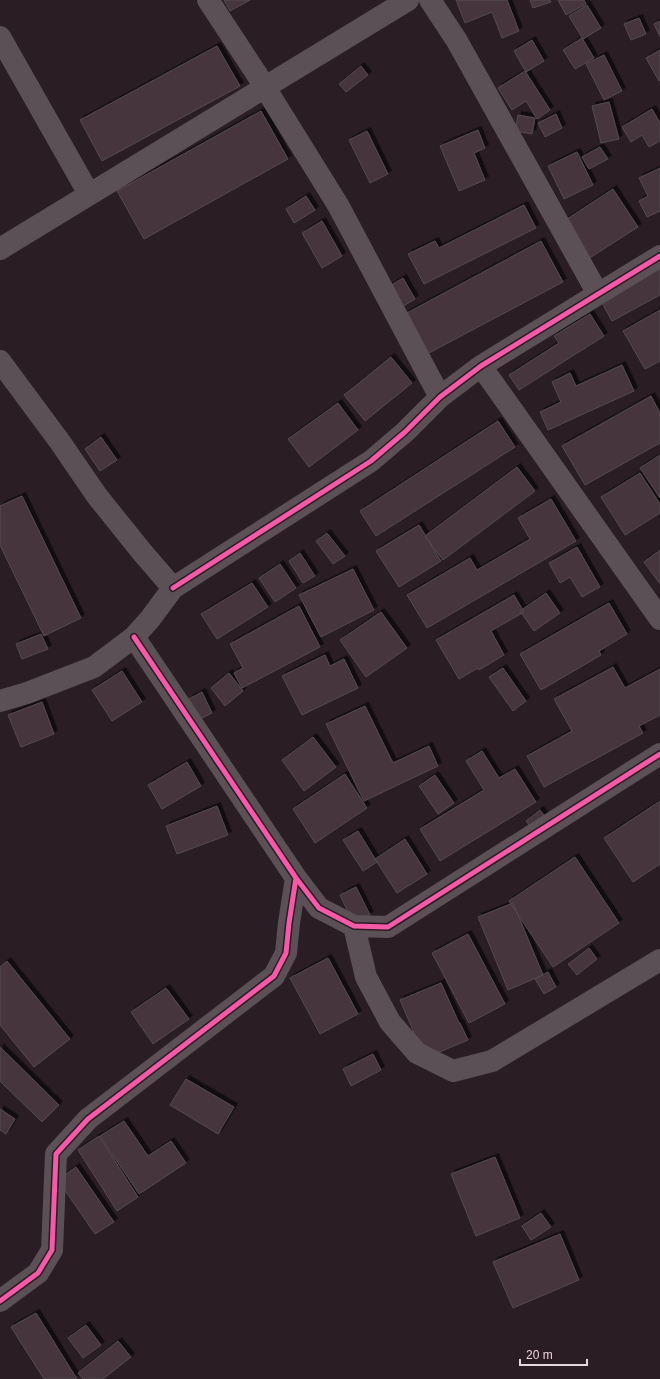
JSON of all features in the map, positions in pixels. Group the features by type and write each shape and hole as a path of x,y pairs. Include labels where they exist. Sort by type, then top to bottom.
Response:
{"street":[{"path":"208,0 265,86 338,205 440,397"},
{"path":"0,249 408,0"},
{"path":"430,0 457,41 598,294"},
{"path":"0,37 89,194"},
{"path":"0,701 26,693 94,667 134,637 150,619 172,588 371,461 405,432 440,397 481,366 660,256"},
{"path":"0,361 60,442 97,496 172,588"},
{"path":"481,366 657,610"},
{"path":"134,637 296,878 318,908 354,926 388,927 660,754"},
{"path":"0,1301 38,1273 52,1250 56,1154 88,1119 274,976 286,954 296,878"},
{"path":"354,926 366,977 390,1022 417,1053 453,1071 492,1061 660,960"}],"building":[{"path":"224,0 250,0 230,11"},
{"path":"456,0 507,0 519,31 502,38 492,12 465,23"},
{"path":"530,0 550,0 551,2 533,8"},
{"path":"558,0 584,0 586,4 566,15"},
{"path":"587,5 601,28 583,39 569,16"},
{"path":"639,18 646,34 631,40 624,24"},
{"path":"660,21 660,37 654,24"},
{"path":"582,38 594,58 575,69 563,50"},
{"path":"532,40 544,61 526,72 514,51"},
{"path":"217,46 240,86 102,161 80,120"},
{"path":"660,50 660,80 659,81 646,58"},
{"path":"604,55 622,91 604,100 586,64"},
{"path":"361,66 368,75 346,92 339,84"},
{"path":"525,71 550,110 537,119 526,101 512,110 498,88"},
{"path":"609,102 619,139 601,143 592,106"},
{"path":"652,109 660,123 660,141 649,147 642,135 631,142 622,127"},
{"path":"261,111 288,159 144,239 117,191"},
{"path":"556,114 562,128 545,137 538,123"},
{"path":"518,115 535,118 532,134 515,131"},
{"path":"478,130 485,148 474,153 485,180 459,191 440,146"},
{"path":"367,131 388,174 370,183 349,140"},
{"path":"600,147 608,159 589,169 582,157"},
{"path":"577,152 593,185 564,199 548,166"},
{"path":"660,168 660,211 647,217 639,201 648,196 639,178"},
{"path":"613,189 638,227 588,259 564,221"},
{"path":"306,196 315,210 294,223 286,209"},
{"path":"524,205 536,228 424,284 408,254 435,241 439,248"},
{"path":"322,221 342,256 322,268 302,233"},
{"path":"541,241 563,282 427,354 405,314"},
{"path":"660,269 660,295 612,321 601,301"},
{"path":"403,278 415,299 400,308 388,287"},
{"path":"660,310 660,361 645,369 623,331"},
{"path":"590,314 604,336 519,390 509,375 559,343 554,336"},
{"path":"391,357 412,383 365,421 344,395"},
{"path":"622,365 634,391 548,430 540,412 561,402 552,382 570,373 576,386"},
{"path":"651,396 660,413 660,443 585,485 562,446"},
{"path":"338,403 358,430 309,467 288,439"},
{"path":"498,421 515,447 376,536 360,511"},
{"path":"101,437 117,460 100,471 85,449"},
{"path":"660,455 660,498 640,468"},
{"path":"517,467 535,491 443,560 425,536"},
{"path":"640,473 660,504 660,513 625,535 601,497"},
{"path":"22,496 81,618 44,636 0,545 0,506"},
{"path":"551,499 576,541 427,628 407,595 470,558 477,570 530,539 518,518"},
{"path":"419,525 441,561 399,587 376,551"},
{"path":"327,533 345,556 333,564 316,541"},
{"path":"577,547 600,587 582,597 570,577 560,583 549,563"},
{"path":"660,550 660,584 644,562"},
{"path":"300,553 315,576 303,583 289,561"},
{"path":"280,564 296,588 275,602 259,578"},
{"path":"353,569 374,610 321,637 299,595"},
{"path":"252,583 268,607 217,639 201,614"},
{"path":"546,593 560,613 534,631 520,611"},
{"path":"514,595 524,612 491,631 504,655 479,670 478,668 459,679 436,640"},
{"path":"609,603 627,634 599,651 601,655 541,690 520,654"},
{"path":"299,606 320,647 242,688 234,673 243,668 230,644"},
{"path":"381,612 407,648 366,677 340,640"},
{"path":"41,634 48,649 22,659 16,644"},
{"path":"325,655 330,666 344,659 358,688 302,715 282,676"},
{"path":"613,667 625,688 660,669 660,715 639,726 643,733 544,787 527,756 572,731 554,699"},
{"path":"503,668 526,701 513,711 489,677"},
{"path":"122,671 142,702 112,721 92,690"},
{"path":"229,673 243,691 225,706 211,688"},
{"path":"202,692 212,713 200,719 189,699"},
{"path":"42,702 54,734 21,747 8,715"},
{"path":"365,706 393,763 429,746 438,766 364,801 326,724"},
{"path":"313,737 336,767 304,791 282,760"},
{"path":"482,751 499,778 515,769 536,802 440,861 420,829 484,790 466,761"},
{"path":"187,762 201,786 162,809 148,785"},
{"path":"345,774 367,808 315,843 293,809"},
{"path":"435,775 454,803 438,814 419,786"},
{"path":"660,801 660,864 633,882 604,838"},
{"path":"217,806 228,835 177,854 166,826"},
{"path":"540,810 552,825 538,837 526,821"},
{"path":"358,831 377,862 363,871 343,840"},
{"path":"405,839 427,874 397,893 375,859"},
{"path":"575,857 619,923 553,967 509,901"},
{"path":"356,887 370,915 353,923 340,895"},
{"path":"513,903 543,975 508,990 478,917"},
{"path":"468,934 505,1004 469,1023 432,953"},
{"path":"589,948 597,959 577,975 568,964"},
{"path":"328,958 358,1014 320,1034 290,978"},
{"path":"7,961 70,1039 34,1067 0,1025 0,967"},
{"path":"548,972 556,987 544,994 535,979"},
{"path":"441,983 468,1040 425,1058 400,1000"},
{"path":"166,988 189,1019 153,1044 131,1012"},
{"path":"0,1047 59,1105 42,1122 0,1081"},
{"path":"373,1054 381,1070 351,1086 343,1069"},
{"path":"186,1079 234,1107 218,1134 170,1105"},
{"path":"0,1109 15,1119 6,1134 0,1130"},
{"path":"124,1121 148,1156 171,1141 186,1163 139,1194 100,1136"},
{"path":"99,1136 138,1197 117,1211 78,1150"},
{"path":"495,1157 520,1218 476,1236 451,1174"},
{"path":"76,1167 114,1222 95,1234 58,1180"},
{"path":"541,1213 551,1227 531,1240 522,1226"},
{"path":"560,1234 579,1280 513,1308 493,1262"},
{"path":"36,1313 77,1379 44,1379 11,1327"},
{"path":"86,1325 101,1345 83,1358 68,1338"},
{"path":"118,1341 131,1357 103,1379 83,1379 78,1373"}],"cycle path":[{"path":"173,588 371,461 405,432 440,397 481,366 660,256"},
{"path":"134,637 296,878 319,908 354,926 388,927 660,754"},
{"path":"0,1301 38,1273 52,1250 56,1154 88,1119 274,976 286,953 296,878"}]}
